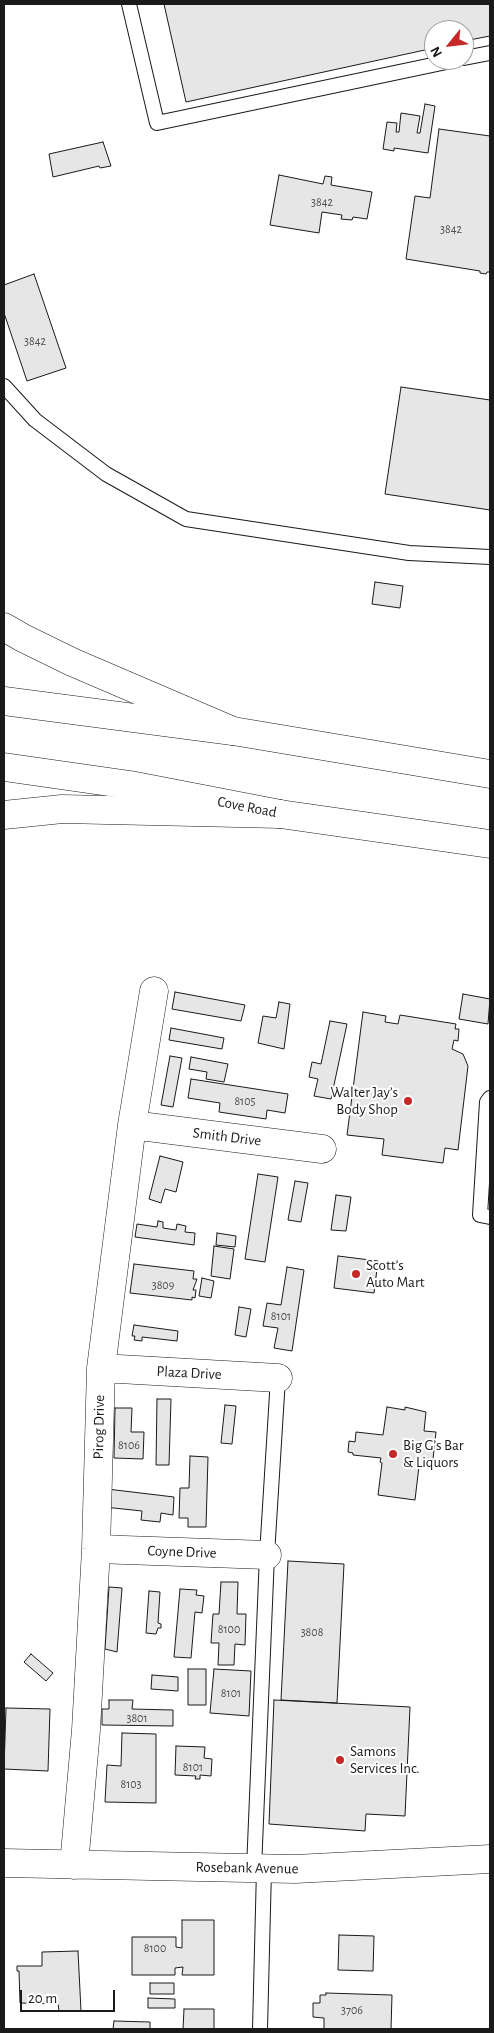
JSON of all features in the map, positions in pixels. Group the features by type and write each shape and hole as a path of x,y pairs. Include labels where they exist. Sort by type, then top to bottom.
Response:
{"main road":[{"path":"4,627 72,662 233,731"},
{"path":"4,701 233,731 490,774"},
{"name":"Cove Road","path":"4,768 130,785 280,814 490,844"},
{"path":"4,815 62,809 280,814"},
{"name":"Pirog Drive","path":"74,1865 86,1730 96,1548 100,1368 132,1125 154,992"},
{"name":"Smith Drive","path":"132,1125 322,1149"},
{"name":"Plaza Drive","path":"100,1368 278,1378"},
{"name":"Coyne Drive","path":"96,1548 267,1556"},
{"name":"Rosebank Avenue","path":"4,1863 259,1869 376,1867 490,1859"}],"lane":[{"path":"129,4 157,123 424,67"},
{"path":"474,56 490,53"},
{"path":"4,386 35,420 106,474 186,519 409,553 490,557"},
{"path":"490,1098 487,1102 487,1162 480,1215 490,1217"},
{"path":"260,2029 259,1869 267,1556 278,1378"}],"building":[{"path":"164,4 490,4 490,36 474,39 474,20 424,20 424,50 186,102"},
{"path":"425,104 435,106 428,153 394,148 394,151 383,149 387,122 397,123 396,132 399,132 401,113 420,116 417,133 420,133"},
{"path":"439,129 490,136 490,272 486,274 480,273 480,271 406,259 415,196 430,198"},
{"path":"103,142 111,166 100,168 99,166 53,177 49,154"},
{"path":"279,175 323,184 325,176 332,177 331,185 372,192 367,219 353,217 352,220 341,219 342,215 322,212 319,233 270,225"},
{"path":"34,274 66,368 27,381 4,313 4,285"},
{"path":"401,387 490,400 490,510 385,494"},
{"path":"375,582 403,586 400,608 372,604"},
{"path":"175,992 245,1005 241,1021 172,1009"},
{"path":"463,994 490,999 488,1024 459,1019"},
{"path":"279,1002 290,1004 284,1049 258,1043 263,1016 276,1018"},
{"name":"Walter Jay’s Body Shop","path":"363,1012 386,1016 385,1022 398,1024 400,1015 456,1024 455,1029 459,1029 458,1041 454,1040 452,1049 463,1054 468,1066 458,1150 445,1148 443,1163 382,1155 384,1139 347,1135"},
{"path":"330,1021 347,1024 331,1099 314,1096 318,1079 309,1077 312,1062 321,1064"},
{"path":"171,1028 224,1038 222,1049 169,1040"},
{"path":"170,1056 182,1058 173,1107 161,1105"},
{"path":"191,1057 228,1064 224,1082 206,1079 207,1072 189,1069"},
{"path":"191,1079 288,1094 285,1113 267,1110 266,1119 219,1112 220,1103 188,1098"},
{"path":"160,1156 183,1162 176,1192 165,1189 161,1203 149,1199"},
{"path":"258,1174 278,1177 265,1262 245,1259"},
{"path":"295,1181 308,1183 301,1222 288,1220"},
{"path":"336,1195 351,1197 346,1231 331,1230"},
{"path":"158,1221 163,1222 163,1228 176,1230 177,1224 186,1226 185,1232 195,1233 194,1245 135,1237 137,1224 157,1227"},
{"path":"217,1233 236,1236 235,1247 216,1245"},
{"path":"214,1246 234,1249 230,1279 211,1276"},
{"name":"Scott’s Auto Mart","path":"338,1256 378,1261 374,1293 334,1288"},
{"path":"134,1264 194,1271 193,1279 197,1279 193,1290 196,1290 195,1298 192,1297 192,1300 130,1293"},
{"path":"287,1267 304,1270 292,1351 274,1348 278,1328 263,1326 267,1303 281,1305"},
{"path":"202,1278 214,1281 211,1298 199,1296"},
{"path":"239,1307 251,1309 246,1337 235,1335"},
{"path":"134,1325 178,1331 177,1341 142,1337 142,1341 134,1340 135,1336 132,1336"},
{"path":"157,1399 171,1399 169,1465 156,1465"},
{"path":"225,1405 236,1406 232,1444 221,1443"},
{"name":"Big G’s Bar & Liquors","path":"387,1407 405,1410 405,1407 426,1412 424,1431 436,1432 432,1468 419,1466 415,1500 378,1495 381,1458 353,1455 353,1453 348,1452 349,1441 355,1442 356,1432 383,1435"},
{"path":"115,1408 132,1408 131,1432 144,1432 143,1459 114,1458"},
{"path":"190,1456 208,1457 206,1527 188,1527 188,1518 179,1518 180,1488 189,1488"},
{"path":"107,1489 174,1497 173,1515 161,1513 160,1522 141,1520 142,1511 104,1507"},
{"path":"288,1561 344,1564 337,1703 281,1700"},
{"path":"221,1582 238,1582 237,1614 246,1614 245,1645 235,1644 234,1665 218,1665 219,1643 211,1643 213,1614 219,1614"},
{"path":"109,1587 122,1588 117,1652 105,1649"},
{"path":"180,1589 197,1590 196,1595 204,1596 202,1613 195,1612 191,1658 174,1657"},
{"path":"149,1591 160,1592 158,1623 161,1624 161,1628 158,1628 156,1634 146,1633"},
{"path":"31,1654 53,1673 46,1681 24,1662"},
{"path":"188,1669 206,1669 206,1705 188,1705"},
{"path":"214,1669 251,1671 249,1716 210,1713"},
{"path":"152,1675 178,1677 178,1691 151,1689"},
{"path":"109,1700 133,1700 132,1709 173,1710 173,1726 102,1725 102,1709 109,1709"},
{"name":"Samons Services Inc.","path":"274,1700 410,1707 405,1816 366,1814 365,1831 269,1824"},
{"path":"6,1708 50,1709 48,1771 4,1769"},
{"path":"122,1733 156,1734 156,1803 105,1802 107,1765 121,1766"},
{"path":"176,1746 205,1747 204,1758 212,1759 211,1776 200,1775 200,1779 195,1779 196,1776 175,1775"},
{"path":"182,1920 214,1920 214,1975 182,1975 183,1967 175,1968 175,1975 132,1975 132,1937 176,1937 176,1947 182,1948"},
{"path":"339,1935 374,1936 373,1971 338,1970"},
{"path":"78,1951 81,2011 59,2011 58,2004 20,2003 19,1971 17,1971 17,1966 42,1966 42,1952"},
{"path":"150,1983 174,1983 174,1994 150,1994"},
{"path":"326,1993 392,1995 391,2029 324,2029 324,2018 313,2017 313,2003 320,2003 320,1995 326,1995"},
{"path":"148,1998 175,1999 175,2008 148,2008"},
{"path":"184,2009 214,2009 214,2029 183,2029"},
{"path":"114,2021 150,2022 150,2029 113,2029"}],"place":[{"name":"Walter Jay’s Body Shop","path":"408,1101"},
{"name":"Scott’s Auto Mart","path":"356,1274"},
{"name":"Big G’s Bar & Liquors","path":"393,1454"},
{"name":"Samons Services Inc.","path":"340,1760"}]}
